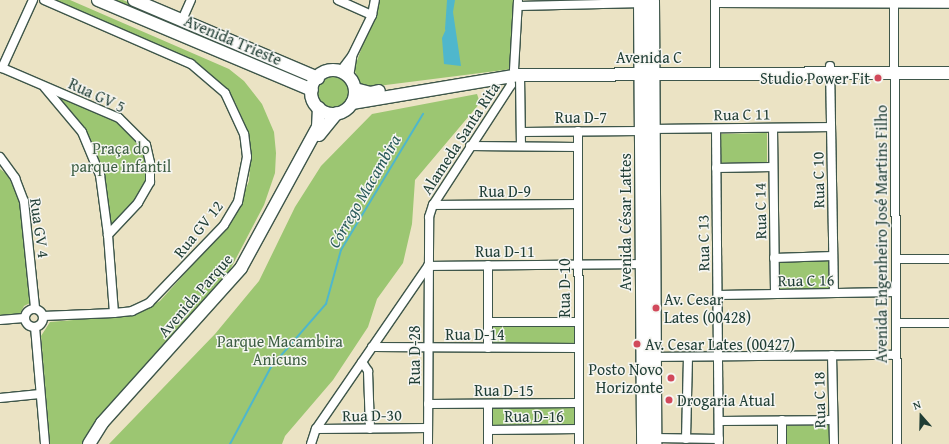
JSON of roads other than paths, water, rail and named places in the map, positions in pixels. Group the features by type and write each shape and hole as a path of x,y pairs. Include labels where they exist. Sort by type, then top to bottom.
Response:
{"main road":[{"name":"Avenida César Lattes","path":"646,1 653,70 654,129 648,264 650,442"},
{"name":"Avenida César Lattes","path":"646,1 639,70 648,264"}],"street":[{"path":"1,67 33,0"},
{"name":"Rua GV 12","path":"43,316 114,313 132,310 149,303 224,225 238,202 247,157 244,134 225,94 190,64 44,0"},
{"name":"Avenida Trieste","path":"98,0 312,90"},
{"name":"Avenida Trieste","path":"134,0 318,78"},
{"path":"182,20 191,0"},
{"path":"338,0 372,15"},
{"path":"345,74 372,15 376,0"},
{"path":"518,3 646,1"},
{"path":"715,69 715,2 894,2 949,4"},
{"name":"Avenida Engenheiro José Martins Filho","path":"894,2 897,444"},
{"name":"Alameda Santa Rita","path":"428,266 429,217 433,205 470,146 512,85 515,74 518,3"},
{"name":"Avenida C","path":"355,89 370,93 515,74 639,70 894,69 949,65"},
{"name":"Rua GV 5","path":"1,67 119,118 146,145 150,164 150,182 138,204 108,235"},
{"name":"Avenida C","path":"894,69 949,73"},
{"name":"Rua C 10","path":"830,70 834,293"},
{"path":"328,71 345,74 355,89 352,103 346,110 337,113 327,113 319,108 313,100 312,90 318,78 328,71"},
{"path":"515,74 521,146"},
{"name":"Avenida C","path":"352,103 515,74"},
{"name":"Rua GV 5","path":"43,86 82,132 100,175 108,235 114,313"},
{"name":"Avenida Parque","path":"89,444 102,423 241,268 318,127 319,108"},
{"name":"Avenida Parque","path":"96,444 124,407 247,269 322,130 337,113"},
{"name":"Rua C 11","path":"654,129 831,127"},
{"name":"Rua C 14","path":"773,128 775,294"},
{"name":"Rua C 13","path":"716,129 719,442"},
{"name":"Rua D-7","path":"521,132 641,131"},
{"name":"Rua D-10","path":"578,132 579,444"},
{"path":"470,146 578,147"},
{"name":"Rua GV 4","path":"0,157 15,178 24,201 35,308"},
{"path":"716,168 773,167"},
{"name":"Rua D-9","path":"433,205 578,204"},
{"path":"774,258 833,256"},
{"path":"896,259 949,259"},
{"name":"Rua D-11","path":"428,266 648,264"},
{"path":"488,265 488,348"},
{"path":"311,444 316,430 428,266"},
{"name":"Rua D-28","path":"428,266 428,444"},
{"name":"Rua C 16","path":"718,295 896,292"},
{"path":"35,308 43,316 42,323 35,327 28,326 24,318 27,311 35,308"},
{"path":"0,320 24,318"},
{"path":"488,322 579,322"},
{"path":"896,323 949,323"},
{"path":"35,327 45,444"},
{"name":"Rua D-14","path":"372,347 579,348"},
{"name":"Rua C 18","path":"832,355 834,444"},
{"path":"648,357 896,355"},
{"path":"686,439 688,356"},
{"path":"362,362 368,371 370,429"},
{"path":"0,398 40,394"},
{"name":"Rua D-15","path":"428,404 579,403"},
{"path":"488,404 488,444"},
{"path":"782,420 782,444"},
{"path":"719,421 833,420"},
{"name":"Rua D-30","path":"316,430 428,428"},
{"name":"Rua D-16","path":"488,430 579,429"},
{"path":"650,442 686,439 719,442"}],"water":[{"path":"448,0 455,0 453,12 461,66 444,64 442,38 446,29"}],"waterway":[{"name":"Córrego Macambira","path":"446,29 448,0"},
{"name":"Córrego Macambira","path":"230,444 271,367 326,304 341,250 423,114"}],"place":[{"name":"Studio Power Fit","path":"878,78"},
{"name":"Av. Cesar Lates (00428)","path":"656,308"},
{"name":"Av. Cesar Lates (00427)","path":"637,344"},
{"name":"Posto Novo Horizonte","path":"671,378"},
{"name":"Drogaria Atual","path":"669,400"}],"park label":[{"name":"Praça do parque infantil","path":"121,157"},
{"name":"Parque Macambira Anicuns","path":"280,350"}]}
